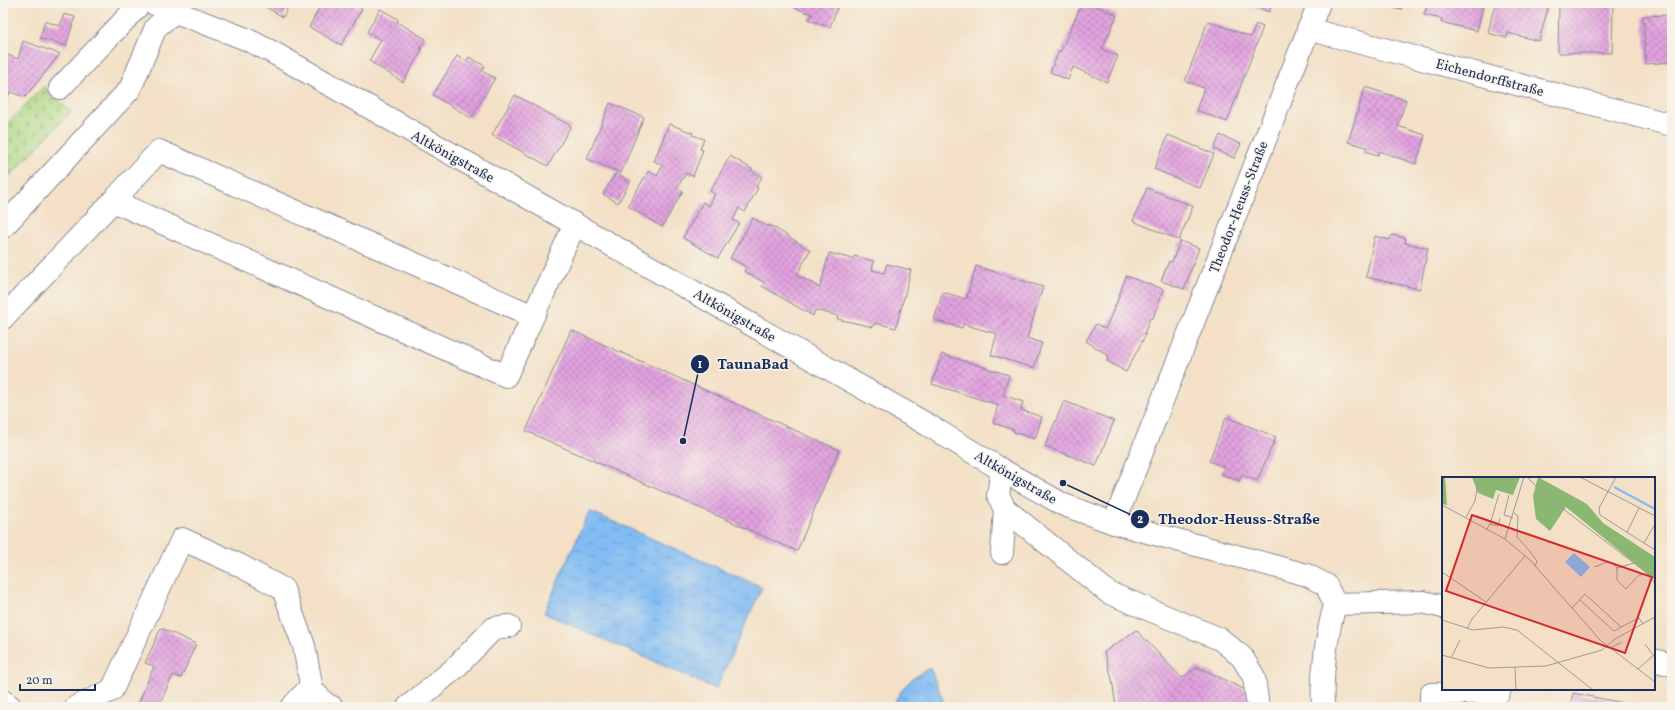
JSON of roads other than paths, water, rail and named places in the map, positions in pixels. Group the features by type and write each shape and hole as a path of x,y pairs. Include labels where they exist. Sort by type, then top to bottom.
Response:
{"street":[{"path":"60,88 141,3"},
{"name":"Altkönigstraße","path":"152,3 178,7 272,52 928,425 1002,470 1064,505 1114,523 1307,575 1326,585 1335,604"},
{"name":"Theodor-Heuss-Straße","path":"1114,523 1319,3"},
{"path":"3,227 130,89 156,27 178,7"},
{"name":"Eichendorffstraße","path":"1308,29 1672,125"},
{"path":"3,318 159,151 533,316"},
{"path":"113,201 506,376 575,224"},
{"path":"1002,470 998,495 1005,510 1109,593 1220,639 1242,657 1254,678 1258,707"},
{"path":"1002,552 1005,510"},
{"path":"76,707 112,690 182,539 239,565 283,589 304,646 312,690 327,705 332,707"},
{"path":"1323,707 1322,685 1324,659 1335,604 1423,602 1442,607"},
{"path":"408,707 454,669 494,628 509,626"},
{"path":"1655,660 1672,665"},
{"path":"292,707 311,686"},
{"path":"1431,707 1431,694 1500,696"},
{"path":"3,701 11,707"}],"water":[{"path":"589,511 762,587 716,689 544,613"},
{"path":"930,668 945,705 952,704 962,707 892,707 899,694 907,684 912,679"}],"place":[{"name":"TaunaBad","path":"683,441"},
{"name":"Theodor-Heuss-Straße","path":"1063,483"}]}
